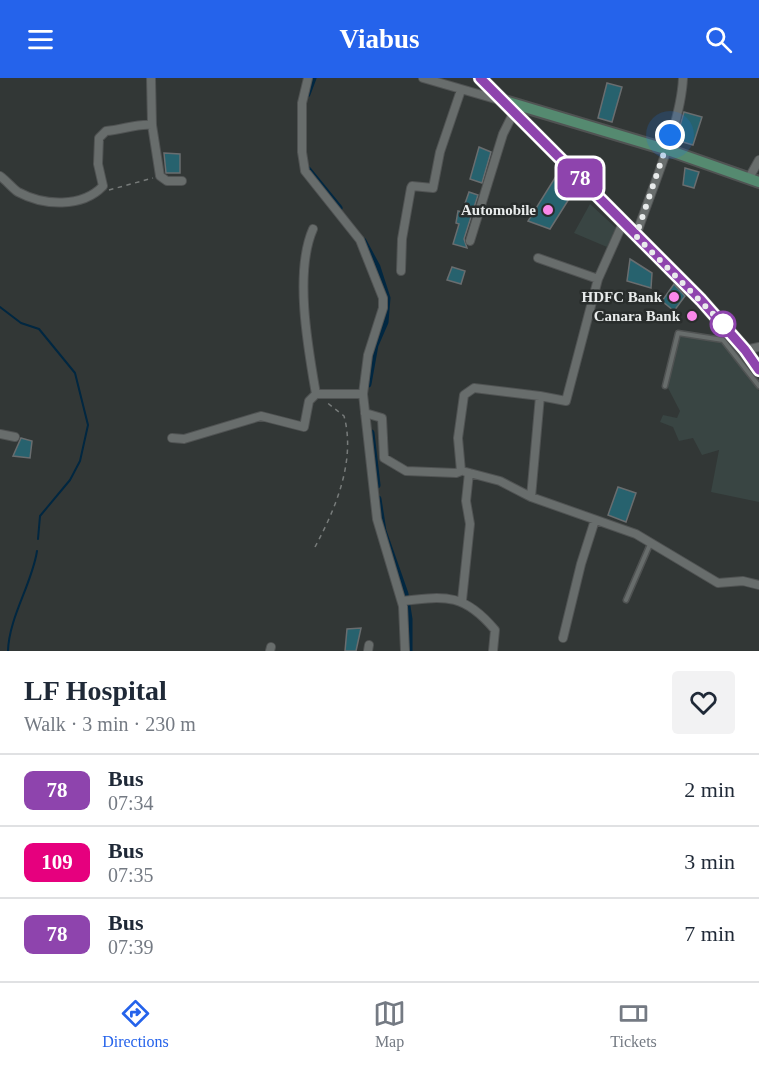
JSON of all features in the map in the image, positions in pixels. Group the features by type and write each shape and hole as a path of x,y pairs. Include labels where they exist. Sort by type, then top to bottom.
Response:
{"main road":[{"path":"480,78 701,300 745,350 759,370"},
{"path":"501,100 665,149 754,180"}],"street":[{"path":"151,78 152,125 160,176 167,181 182,181"},
{"path":"308,78 302,103 302,152 305,171 366,250 383,298 369,355 363,394 377,519 402,601 405,651"},
{"path":"423,78 501,100"},
{"path":"636,236 682,98 683,78"},
{"path":"401,270 402,239 411,188 412,186 433,188 440,152 460,90"},
{"path":"470,241 502,134 514,112"},
{"path":"0,176 16,191 40,201 67,204 96,194 103,186 98,164 99,138 106,131 128,130 141,124 152,125"},
{"path":"754,180 759,160"},
{"path":"462,600 471,524 466,501 465,472 458,438 464,411 464,395 474,388 566,401 598,279 623,223"},
{"path":"313,229 305,252 304,290 321,394"},
{"path":"538,258 598,279"},
{"path":"745,350 759,347"},
{"path":"171,438 184,440 261,416 304,427 309,401 321,394 363,394"},
{"path":"531,497 540,396"},
{"path":"365,413 382,418 384,458 406,471 465,472 500,481 531,497 651,542 718,582 743,581 759,585"},
{"path":"0,434 15,437"},
{"path":"563,638 581,564 595,520"},
{"path":"402,601 443,596 462,600 481,613 495,630 493,651"}],"lane":[{"path":"665,386 678,333 723,340 759,386"},
{"path":"626,600 651,542"}],"path":[{"path":"96,194 160,176"},
{"path":"315,547 337,498 348,452 344,416 325,402 321,394"}],"shaded area":[{"path":"590,204 616,228 607,247 574,233"},
{"path":"679,333 722,341 759,391 759,502 711,492 719,450 702,455 693,438 679,441 673,427 660,422 663,415 677,418 680,411 667,386"}],"building":[{"path":"607,83 622,87 612,122 598,118"},
{"path":"684,112 702,117 693,145 676,140"},
{"path":"479,147 491,152 482,183 470,179"},
{"path":"164,153 180,154 180,173 166,173"},
{"path":"685,168 699,172 694,188 683,185"},
{"name":"Automobile","path":"558,173 574,191 550,229 528,221"},
{"path":"469,192 478,195 464,239 467,248 453,244 459,224 456,223 458,211 462,212"},
{"path":"630,259 652,273 651,288 627,281"},
{"path":"452,267 465,271 461,284 447,280"},
{"name":"HDFC Bank","path":"674,284 685,296 674,311 662,301"},
{"path":"21,438 32,441 30,458 13,456"},
{"path":"618,487 636,493 626,522 608,515"},
{"path":"361,628 356,651 345,651 347,629"}],"waterway":[{"path":"307,94 313,78"},
{"path":"308,170 339,208"},
{"path":"363,241 377,267 387,298 385,322 375,345 368,384"},
{"path":"0,307 21,323 39,329 75,373 88,425 80,461 70,480 40,516 38,539"},
{"path":"371,433 377,485"},
{"path":"378,499 383,531 405,594 409,619 409,651"},
{"path":"8,651 12,626 31,576 37,551"}],"bus line":[{"name":"78","path":"480,78 701,300 745,350 759,370"}],"place":[{"name":"Automobile","path":"548,210"},
{"name":"HDFC Bank","path":"674,297"},
{"name":"Canara Bank","path":"692,316"}],"route":[{"path":"670,135 636,236 723,324"}]}
